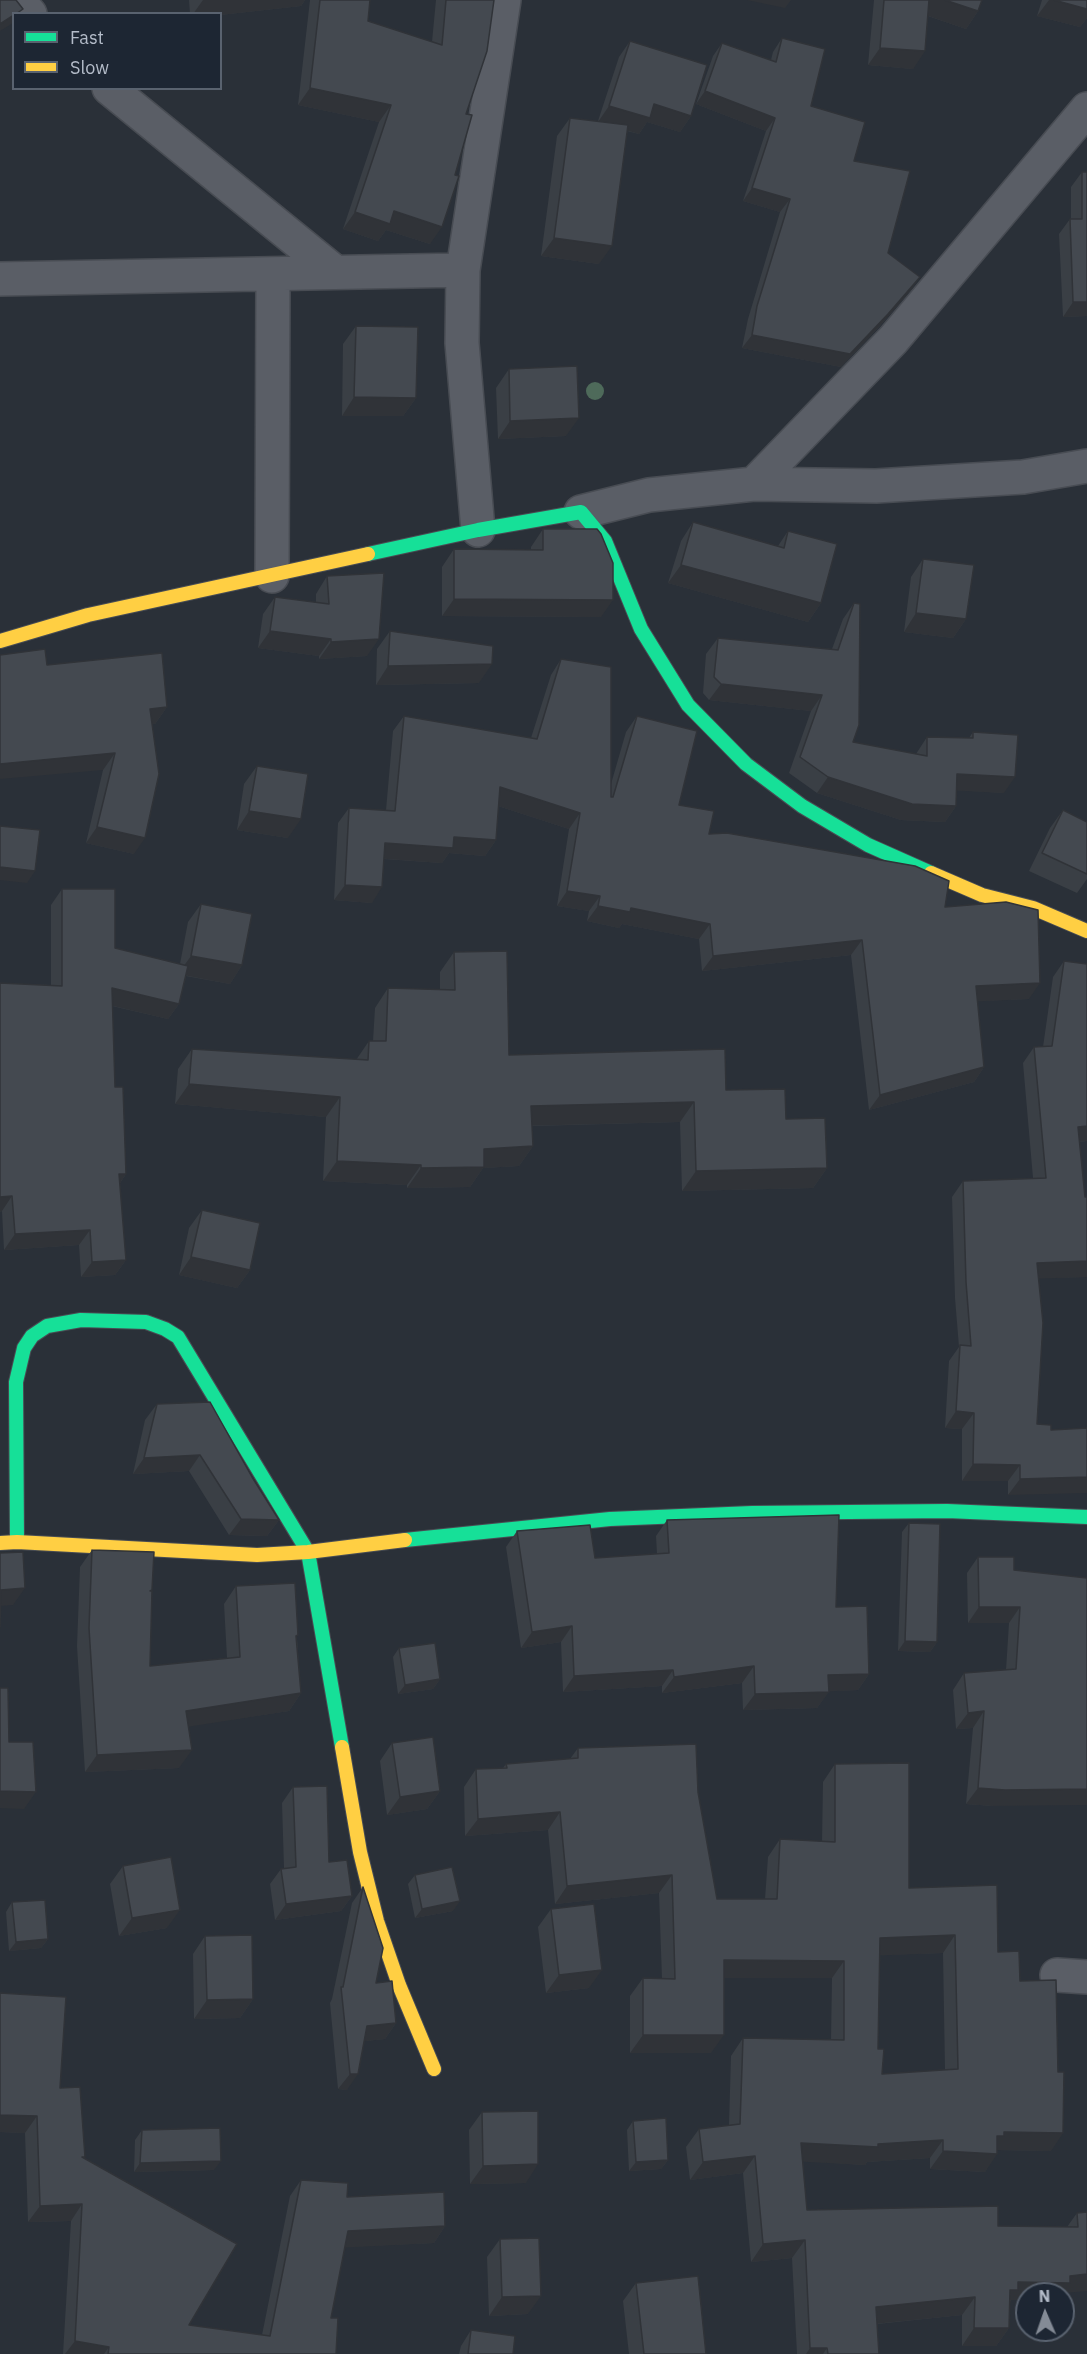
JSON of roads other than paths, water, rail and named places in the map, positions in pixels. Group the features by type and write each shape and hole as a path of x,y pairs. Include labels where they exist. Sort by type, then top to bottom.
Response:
{"street":[{"path":"18,0 28,12"},
{"path":"477,530 462,343 463,270 504,0"},
{"path":"111,90 335,272"},
{"path":"754,484 893,340 1087,109"},
{"path":"0,279 463,270"},
{"path":"272,576 273,274"},
{"path":"0,641 87,615 477,530 581,512 649,495 754,484 887,485 1023,477 1087,466"},
{"path":"581,512 605,541 641,629 688,705 746,764 802,806 868,845 982,895 1033,908 1087,931"},
{"path":"17,1542 16,1382 24,1348 32,1336 47,1326 81,1320 127,1320 146,1322 178,1337 308,1552 360,1852 377,1921 399,1985 434,2069"},
{"path":"0,1543 257,1555 308,1552 448,1534 610,1519 752,1513 947,1511 1087,1516"}]}
